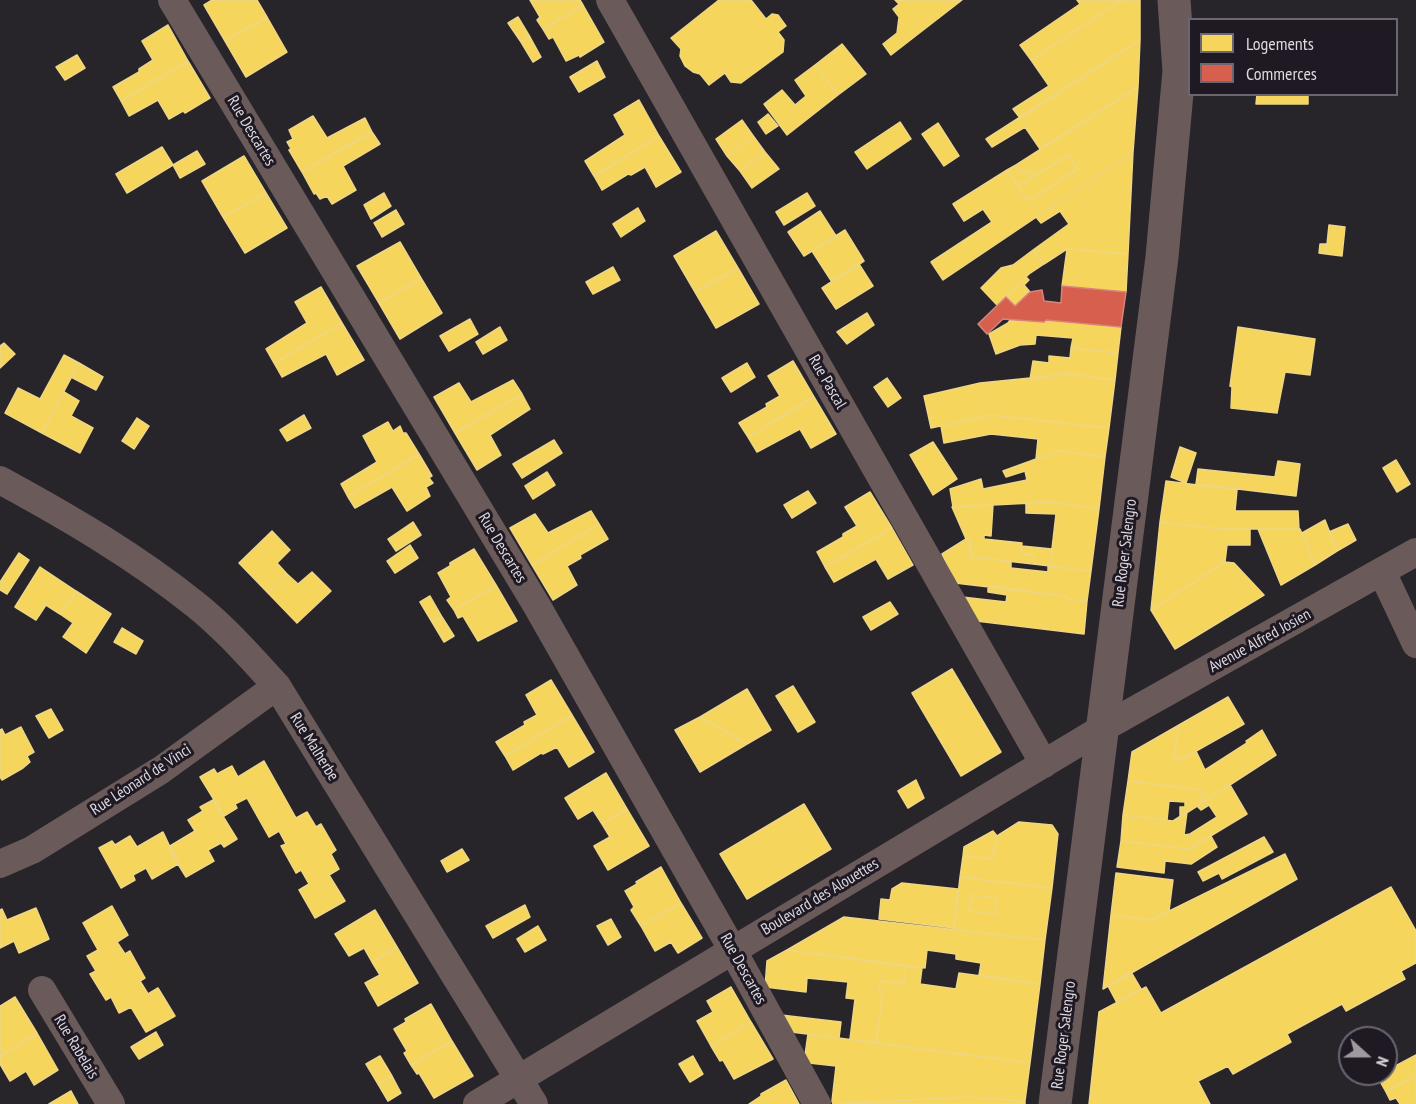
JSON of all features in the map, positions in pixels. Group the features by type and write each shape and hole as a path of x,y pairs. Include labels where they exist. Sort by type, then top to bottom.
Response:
{"street":[{"name":"Rue Descartes","path":"172,0 537,606 732,949 817,1104"},
{"name":"Rue Pascal","path":"610,0 1044,764"},
{"name":"Rue Roger Salengro","path":"1055,1104 1165,224 1179,71 1174,0"},
{"name":"Rue Malherbe","path":"0,480 75,521 128,555 197,606 246,652 277,686 534,1104"},
{"name":"Avenue Alfred Josien","path":"1103,728 1416,552"},
{"path":"1382,572 1416,644"},
{"name":"Rue Léonard de Vinci","path":"0,864 32,850 161,770 277,686"},
{"name":"Boulevard des Alouettes","path":"477,1104 1103,728"},
{"name":"Rue Rabelais","path":"42,990 111,1104"}],"building: Logements":[{"path":"212,0 257,0 267,17 225,41 204,5"},
{"path":"530,0 580,0 583,5 543,29 537,20 540,17"},
{"path":"719,0 751,0 766,19 772,14 778,15 786,26 778,32 784,40 783,52 741,83 731,82 725,73 709,85 700,74 685,66 680,56 681,49 671,38"},
{"path":"895,0 962,0 891,55 883,44 897,33 899,17 893,9 899,4"},
{"path":"1077,0 1122,0 1031,60 1020,45 1080,4"},
{"path":"1122,0 1140,0 1140,40 1020,118 1013,109 1049,86 1031,60"},
{"path":"583,5 604,42 580,57 579,55 566,61 553,37 549,39 543,29"},
{"path":"267,17 287,52 246,77 225,41"},
{"path":"518,17 530,37 521,42 508,23"},
{"path":"168,25 188,61 121,101 113,87 139,72 139,69 153,60 142,41"},
{"path":"530,37 541,57 533,62 521,42"},
{"path":"1140,40 1138,87 1040,149 1025,127 992,147 986,139"},
{"path":"842,44 866,74 838,95 815,65"},
{"path":"77,55 85,68 65,80 56,67"},
{"path":"188,61 210,98 185,113 183,111 169,119 158,100 129,116 121,101"},
{"path":"597,61 605,77 579,92 570,77"},
{"path":"815,65 838,95 787,135 764,104 782,90 795,105 806,96 795,80"},
{"path":"1138,87 1133,152 943,280 931,262 992,222 983,209 964,221 953,204 1007,170 1028,201 1078,169 1068,155 1032,177 1029,171 1023,174 1016,165"},
{"path":"1257,96 1308,96 1308,104 1256,104"},
{"path":"639,100 659,136 594,176 585,161 625,135 614,115"},
{"path":"768,114 778,126 766,134 758,122"},
{"path":"313,116 327,138 365,118 372,132 302,172 289,150 291,149 287,142 293,139 289,130"},
{"path":"742,120 754,137 727,156 716,139"},
{"path":"900,122 911,139 867,169 855,152"},
{"path":"938,123 959,156 944,166 922,134"},
{"path":"372,132 380,144 343,166 356,190 332,204 327,196 320,199 316,193 314,194 302,172"},
{"path":"659,136 681,172 656,187 645,167 631,175 628,174 602,190 594,176"},
{"path":"754,137 765,152 740,171 727,156"},
{"path":"162,147 173,165 127,193 116,174"},
{"path":"197,151 205,164 180,178 173,165"},
{"path":"765,152 779,169 752,188 740,171"},
{"path":"1133,152 1128,254 1067,249 1044,264 1033,250 1069,224 1060,211 1041,223 1036,217"},
{"path":"1068,155 1078,169 1028,201 1018,186"},
{"path":"244,156 266,193 223,217 202,181"},
{"path":"1016,165 1023,174 1029,171 1032,177 1018,186 1007,170"},
{"path":"266,193 287,228 245,253 223,217"},
{"path":"384,193 391,206 371,219 364,205"},
{"path":"807,193 815,206 784,225 776,212"},
{"path":"638,208 645,221 621,237 613,224"},
{"path":"396,210 404,224 382,237 374,223"},
{"path":"820,211 836,236 804,256 788,232"},
{"path":"1329,225 1345,227 1342,256 1326,254"},
{"path":"845,230 864,261 832,282 812,251"},
{"path":"716,231 738,268 695,292 674,256"},
{"path":"400,242 421,278 379,303 357,266"},
{"path":"1320,244 1326,244 1326,254 1319,253"},
{"path":"1067,249 1128,254 1126,292 1062,286"},
{"path":"1033,250 1044,264 1029,274 997,305 981,288 1001,268 1013,265"},
{"path":"859,264 873,286 836,309 822,288"},
{"path":"613,267 620,280 593,294 586,282"},
{"path":"738,268 759,304 716,328 695,292"},
{"path":"1026,277 1029,280 1024,285 1030,292 1015,306 1006,297"},
{"path":"421,278 442,313 400,339 379,303"},
{"path":"321,287 342,323 274,363 266,349 307,323 295,302"},
{"path":"867,313 874,325 847,344 837,332"},
{"path":"470,319 478,334 449,351 440,336"},
{"path":"1010,320 1044,322 1046,320 1121,327 1118,353 1071,348 1073,338 1036,335 1035,344 1020,345 996,354 989,334"},
{"path":"342,323 364,360 337,375 326,354 282,377 274,363"},
{"path":"500,327 507,340 483,354 476,342"},
{"path":"1238,327 1315,339 1310,375 1285,372 1277,413 1231,408 1232,387 1230,386"},
{"path":"4,343 15,354 0,368 0,346"},
{"path":"1071,348 1118,353 1115,380 1070,374 1030,379 1033,361 1049,363 1049,356 1070,358"},
{"path":"64,355 79,363 42,433 5,413 18,388 40,399"},
{"path":"793,361 814,397 748,437 739,423 767,407 766,404 780,396 768,376"},
{"path":"79,363 103,377 96,390 71,377"},
{"path":"747,363 755,377 731,392 722,378"},
{"path":"1070,374 1115,380 1109,428 991,415 931,428 924,396 980,383"},
{"path":"887,378 901,398 888,407 874,387"},
{"path":"513,380 522,394 455,433 434,397 459,383 471,402"},
{"path":"64,392 79,401 71,416 93,428 80,453 42,433"},
{"path":"522,394 530,409 490,435 501,455 477,470 455,433"},
{"path":"814,397 836,434 811,448 800,429 757,452 748,437"},
{"path":"304,415 311,428 287,441 280,430"},
{"path":"991,415 1109,428 1105,457 1058,451 1036,459 1038,439 991,434 944,443 941,426"},
{"path":"137,418 149,426 134,449 122,441"},
{"path":"388,422 393,431 400,426 419,454 348,497 341,484 377,462 363,436"},
{"path":"554,440 562,453 522,478 513,464"},
{"path":"933,442 957,479 933,495 910,455"},
{"path":"1180,447 1196,453 1186,483 1171,477"},
{"path":"1058,451 1105,457 1099,509 1052,502 953,507 950,489 981,479 983,489 1027,480 1025,471 1006,477 1003,471"},
{"path":"419,454 432,476 429,478 433,483 426,487 430,496 407,511 392,487 355,508 348,497"},
{"path":"1396,460 1410,484 1397,492 1383,468"},
{"path":"1278,461 1300,464 1296,496 1196,484 1198,469 1275,477"},
{"path":"547,472 555,485 533,499 525,486"},
{"path":"1166,481 1237,490 1235,511 1298,511 1299,529 1222,529 1160,522"},
{"path":"808,491 816,503 792,518 784,505"},
{"path":"870,492 892,528 825,567 817,552 857,526 845,507"},
{"path":"1052,502 1099,509 1091,571 1050,566 1056,514 1026,513 1026,504"},
{"path":"993,505 991,536 984,535 984,539 1022,543 1021,553 1034,556 1033,564 971,557 970,540 966,539 952,507"},
{"path":"591,511 599,524 532,565 510,528 535,514 548,533"},
{"path":"1325,520 1337,551 1315,565 1302,533"},
{"path":"413,522 421,535 396,551 388,539"},
{"path":"1160,522 1222,529 1250,529 1250,545 1227,545 1225,562 1151,610"},
{"path":"599,524 608,539 580,555 581,558 567,566 577,585 553,600 532,565"},
{"path":"1348,524 1356,540 1337,551 1329,532"},
{"path":"892,528 913,565 888,579 876,559 834,582 825,567"},
{"path":"1258,529 1300,529 1315,565 1281,585"},
{"path":"272,531 290,550 277,563 287,574 268,593 239,563"},
{"path":"966,539 970,540 971,557 1011,561 1011,568 1048,572 1048,566 1091,571 1087,601 1066,599 1065,596 955,583 942,554"},
{"path":"410,545 418,558 395,573 387,561"},
{"path":"1022,546 1052,549 1050,566 1033,564 1034,556 1021,553"},
{"path":"474,549 496,585 454,610 447,600 451,597 438,573"},
{"path":"19,553 29,560 7,594 0,590 0,582"},
{"path":"1225,562 1234,563 1264,595 1175,649 1151,610"},
{"path":"40,567 76,591 60,614 46,605 36,620 15,607"},
{"path":"312,572 331,591 297,623 268,593 287,574 298,584"},
{"path":"496,585 517,621 478,641 463,616 458,618 454,610"},
{"path":"988,586 1087,601 1084,634 976,621 962,597 1006,602 1007,595 988,592"},
{"path":"76,591 111,614 86,653 63,637 73,623 60,614"},
{"path":"430,596 442,617 432,622 420,602"},
{"path":"890,602 898,614 871,630 863,617"},
{"path":"442,617 454,636 444,642 432,622"},
{"path":"122,628 143,641 136,654 114,642"},
{"path":"952,669 1001,752 961,776 912,693"},
{"path":"551,680 572,715 505,756 496,742 537,715 526,695"},
{"path":"793,686 815,722 798,732 776,696"},
{"path":"747,689 771,730 747,744 700,717"},
{"path":"1228,697 1244,724 1182,759 1174,758 1179,725"},
{"path":"51,709 63,730 49,738 36,716"},
{"path":"572,715 594,752 569,767 557,747 541,753 513,770 505,756"},
{"path":"700,717 747,744 700,772 675,730"},
{"path":"1179,725 1174,758 1182,759 1196,751 1205,770 1247,743 1246,741 1262,730 1276,755 1202,803 1202,790 1128,781 1132,752"},
{"path":"21,727 34,752 27,756 30,762 2,780 0,777 0,730 2,729 5,735"},
{"path":"264,761 296,818 307,812 316,827 321,824 336,850 331,854 339,869 329,875 345,901 315,918 299,890 309,884 301,870 296,873 281,846 286,844 279,831 269,837 247,798 235,804 237,808 224,816 200,777 214,769 217,774 232,766 238,777"},
{"path":"606,773 627,809 602,824 593,810 578,819 565,798"},
{"path":"916,780 924,798 908,808 898,791"},
{"path":"1128,781 1202,790 1202,803 1180,817 1180,807 1185,807 1185,802 1169,801 1167,820 1123,815"},
{"path":"1230,785 1247,814 1189,849 1121,841 1123,815 1173,821 1187,812 1184,835 1190,834 1217,817 1209,805 1201,810 1197,806"},
{"path":"213,800 237,839 224,847 221,843 208,850 214,861 186,877 173,856 175,855 170,846 195,831 188,820 203,811 200,807"},
{"path":"804,804 831,849 747,899 720,854"},
{"path":"627,809 649,846 608,870 594,846 610,837 602,824"},
{"path":"1019,822 1052,825 1058,834 1052,888 960,877 963,856 993,859 997,836"},
{"path":"993,831 997,836 993,859 963,856 964,847"},
{"path":"163,832 178,864 152,879 146,868 133,875 135,880 121,888 99,848 112,841 115,845 130,836 137,847"},
{"path":"1211,836 1217,847 1191,864 1165,861 1164,873 1117,867 1121,841 1189,849"},
{"path":"1264,837 1273,852 1222,879 1219,873 1203,881 1198,872"},
{"path":"462,849 469,860 447,872 441,861"},
{"path":"1285,854 1297,879 1103,989 1111,915 1151,920"},
{"path":"661,867 681,903 641,926 631,910 634,907 625,891"},
{"path":"1116,873 1173,880 1169,911 1151,920 1111,915"},
{"path":"960,877 1052,888 1045,940 954,930","holes":["972,895 997,898 995,914 969,911"]},
{"path":"902,883 958,889 954,928 879,919 881,899 890,900 892,889"},
{"path":"1391,887 1416,931 1416,963 1401,971 1405,979 1346,1011 1342,1004 1287,1034 1291,1042 1233,1074 1228,1066 1198,1081 1210,1104 1089,1104 1099,1012 1146,987 1161,1013"},
{"path":"972,895 997,898 995,914 969,911"},
{"path":"681,903 702,938 678,953 671,942 655,951 641,926"},
{"path":"525,905 530,917 493,938 486,926"},
{"path":"112,906 128,935 117,942 125,954 130,951 145,978 140,981 148,994 158,988 175,1016 146,1032 131,1007 119,1013 111,997 106,1000 90,974 96,971 87,956 98,950 83,923"},
{"path":"36,908 49,939 19,953 14,941 0,948 0,910 2,909 7,920"},
{"path":"375,910 397,947 372,962 364,948 349,956 335,934"},
{"path":"844,917 1045,940 1040,984 979,975 981,963 956,959 956,954 927,950 925,968 787,950"},
{"path":"611,919 621,937 608,945 597,926"},
{"path":"538,926 546,940 525,952 517,939"},
{"path":"397,947 418,983 378,1006 365,983 380,975 372,962"},
{"path":"787,950 906,966 904,983 880,981 879,991 883,991 876,1043 850,1039 855,999 846,998 848,982 807,978 806,992 765,987 767,961"},
{"path":"906,966 922,968 920,984 956,989 959,973 1040,984 1030,1063 876,1043 883,991 879,991 880,981 904,983"},
{"path":"1131,972 1141,989 1117,1003 1108,986"},
{"path":"731,987 751,1022 711,1046 697,1021 713,1012 707,1001"},
{"path":"15,997 37,1033 0,1056 0,1006"},
{"path":"431,1004 452,1041 411,1065 404,1053 407,1051 394,1029 406,1022 405,1019"},
{"path":"781,1015 841,1022 839,1038 791,1032"},
{"path":"751,1022 773,1059 734,1079 723,1060 720,1061 711,1046"},
{"path":"156,1032 163,1045 139,1059 131,1047"},
{"path":"37,1033 58,1070 34,1085 26,1071 10,1081 0,1064 0,1056"},
{"path":"808,1034 1030,1063 1025,1101 969,1097 833,1104 836,1066 809,1063 805,1055"},
{"path":"452,1041 473,1076 434,1098 419,1073 417,1074 411,1065"},
{"path":"1416,1055 1416,1075 1398,1085 1398,1065"},
{"path":"380,1056 392,1076 378,1084 366,1064"},
{"path":"693,1056 703,1074 690,1082 679,1064"},
{"path":"1416,1075 1416,1104 1400,1104 1396,1098 1390,1100 1386,1092"},
{"path":"392,1076 401,1093 388,1101 378,1084"},
{"path":"786,1080 799,1104 749,1104 761,1094"},
{"path":"1383,1086 1397,1086 1386,1092"},
{"path":"71,1091 78,1104 49,1104"},
{"path":"969,1097 1025,1101 1025,1104 833,1104"}],"building: Commerces":[{"path":"1062,286 1126,292 1121,327 1046,320 1044,322 1003,319 987,334 978,324 1006,297 1015,306 1030,292 1042,290 1044,301 1061,303"}]}
